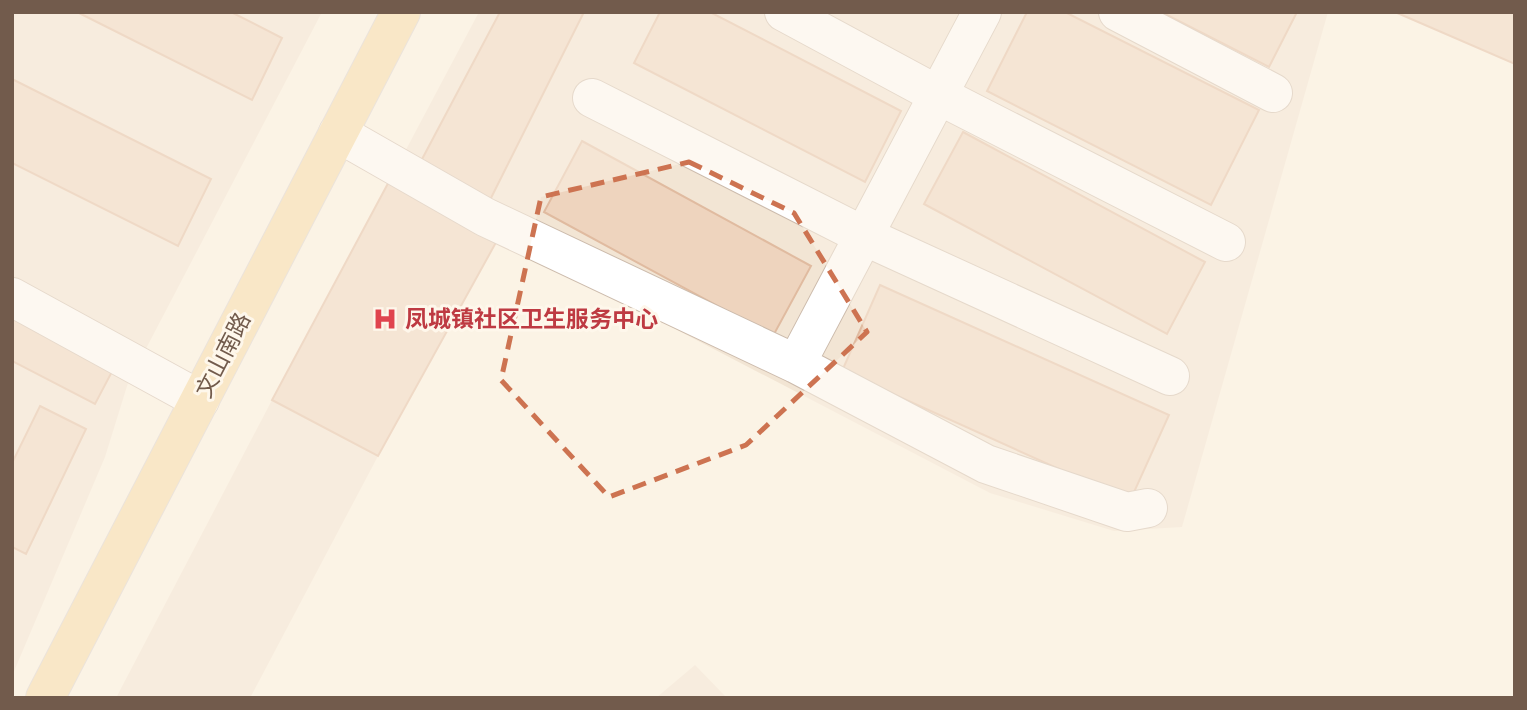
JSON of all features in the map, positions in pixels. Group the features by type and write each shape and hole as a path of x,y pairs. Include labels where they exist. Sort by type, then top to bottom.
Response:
{"main road":[{"name":"文山南路","path":"45,698 401,12"}],"street":[{"path":"784,12 1226,242"},
{"path":"796,364 982,12"},
{"path":"1118,12 1273,93"},
{"path":"592,98 864,236 1170,376"},
{"path":"338,133 485,217 796,364 986,464 1127,512 1148,508"},
{"path":"12,297 200,400"}],"highlighted area":[{"path":"689,162 794,213 867,332 746,445 609,497 501,380 541,197"}],"shaded area":[{"path":"12,12 322,12 139,362 12,291"},
{"path":"479,12 1328,12 1182,527 1114,531 990,493 499,237 392,176"},
{"path":"12,302 132,370 105,457 12,676"},
{"path":"272,400 378,456 250,698 116,698"},
{"path":"695,665 727,698 656,698"}],"building":[{"path":"77,12 231,12 282,38 252,100"},
{"path":"500,12 584,12 487,206 420,163"},
{"path":"660,12 710,12 901,111 865,182 634,63"},
{"path":"1027,12 1065,12 1259,110 1211,205 987,91"},
{"path":"1161,12 1297,12 1269,67"},
{"path":"1395,12 1515,12 1515,64"},
{"path":"12,79 211,179 178,246 12,163"},
{"path":"963,132 1205,262 1167,334 924,204"},
{"path":"582,141 811,266 773,336 544,212"},
{"name":"凤城镇社区卫生服务中心","path":"392,176 499,237 378,456 272,400"},
{"path":"880,285 1169,415 1130,501 842,371"},
{"path":"12,310 116,364 95,404 12,361"},
{"path":"40,406 86,429 26,554 12,547 12,463"}],"place":[{"name":"凤城镇社区卫生服务中心","path":"385,319"}]}
